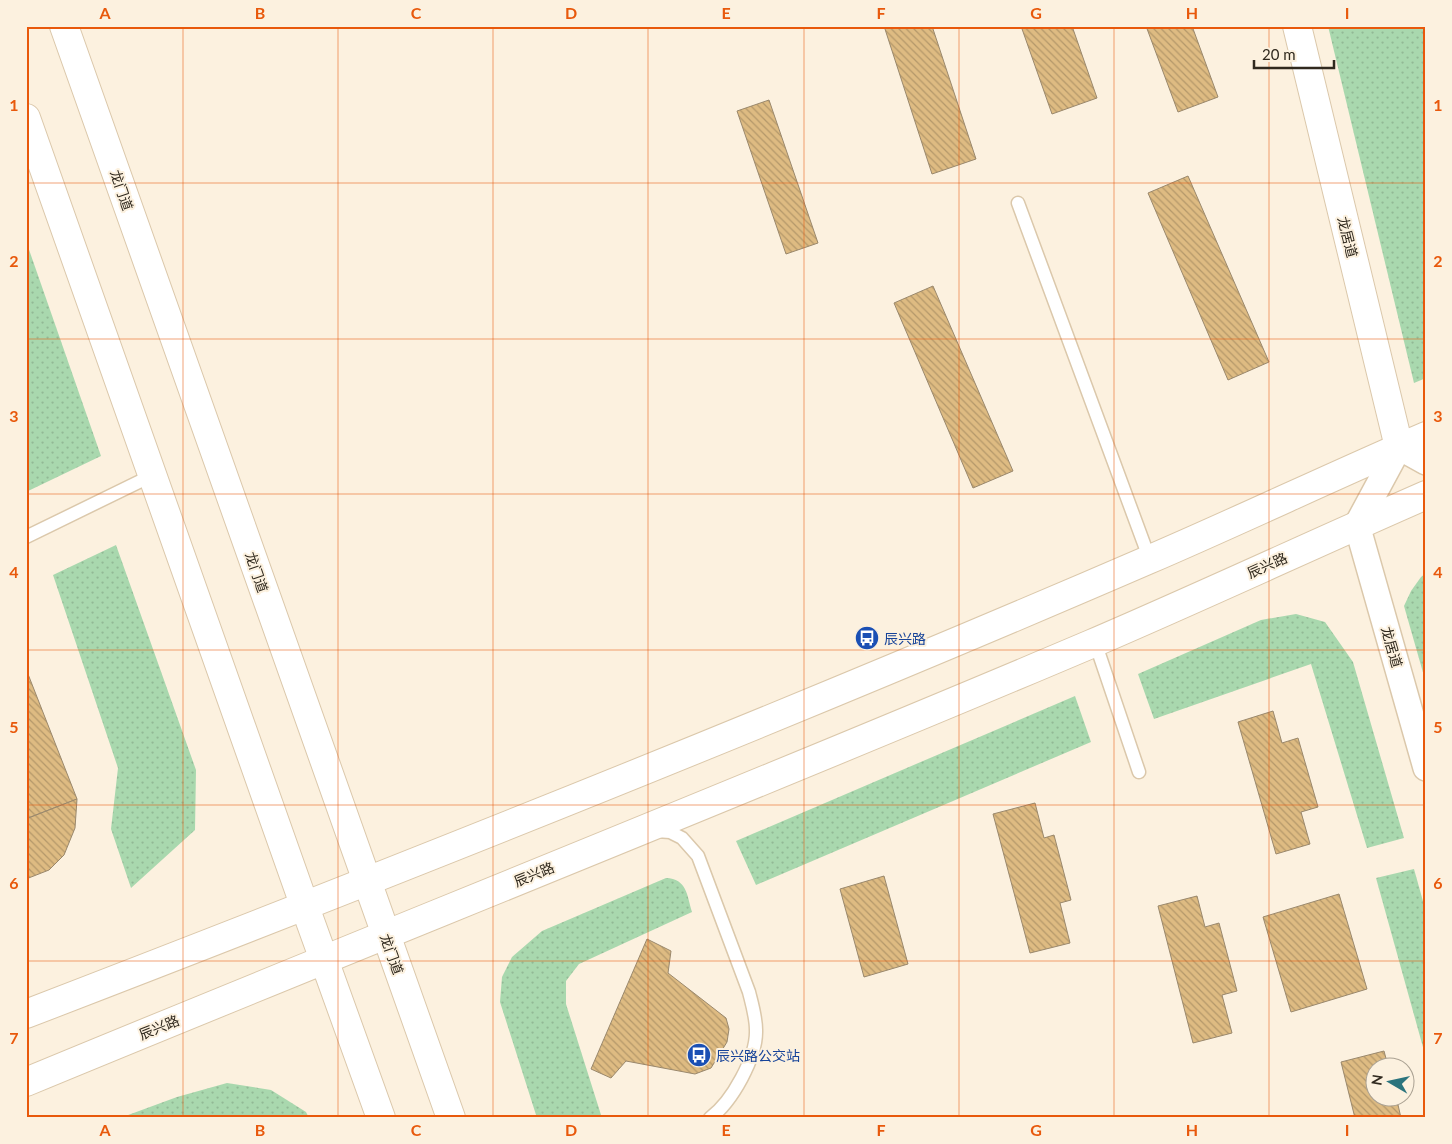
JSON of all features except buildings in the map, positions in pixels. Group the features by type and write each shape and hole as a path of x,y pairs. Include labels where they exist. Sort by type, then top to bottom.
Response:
{"main road":[{"name":"龙门道","path":"64,26 451,1118"},
{"name":"龙居道","path":"1297,26 1399,447"},
{"path":"26,118 323,959 382,1118"},
{"path":"26,1014 305,907 718,741 1150,560 1426,436"},
{"name":"辰兴路","path":"26,1082 323,959 736,793 1095,642 1426,495"}],"street":[{"path":"1357,525 1399,447 1426,462"},
{"name":"龙居道","path":"1357,525 1426,768"}],"lane":[{"path":"1018,203 1150,560"},
{"path":"26,537 153,475"},
{"path":"1095,642 1139,772"},
{"path":"638,831 670,832 682,838 698,856 749,992 755,1015 754,1050 728,1100 710,1118"}],"green space":[{"path":"1328,26 1426,26 1426,378 1414,383"},
{"path":"26,241 101,456 26,492"},
{"path":"116,545 196,770 195,830 131,888 111,829 118,768 53,575"},
{"path":"1426,573 1426,683 1404,606 1411,591"},
{"path":"1296,614 1325,622 1353,662 1404,838 1367,848 1311,664 1154,719 1138,674 1261,620"},
{"path":"1075,696 1091,742 756,885 736,841"},
{"path":"1414,869 1426,912 1426,1058 1376,878"},
{"path":"666,878 678,881 682,885 687,894 692,912 579,964 566,981 566,1004 602,1118 537,1118 500,1002 502,977 512,957 542,931"},
{"path":"227,1083 271,1090 306,1112 309,1118 120,1118 177,1097"}],"place":[{"name":"辰兴路","path":"867,638"},
{"name":"辰兴路公交站","path":"699,1055"}]}
